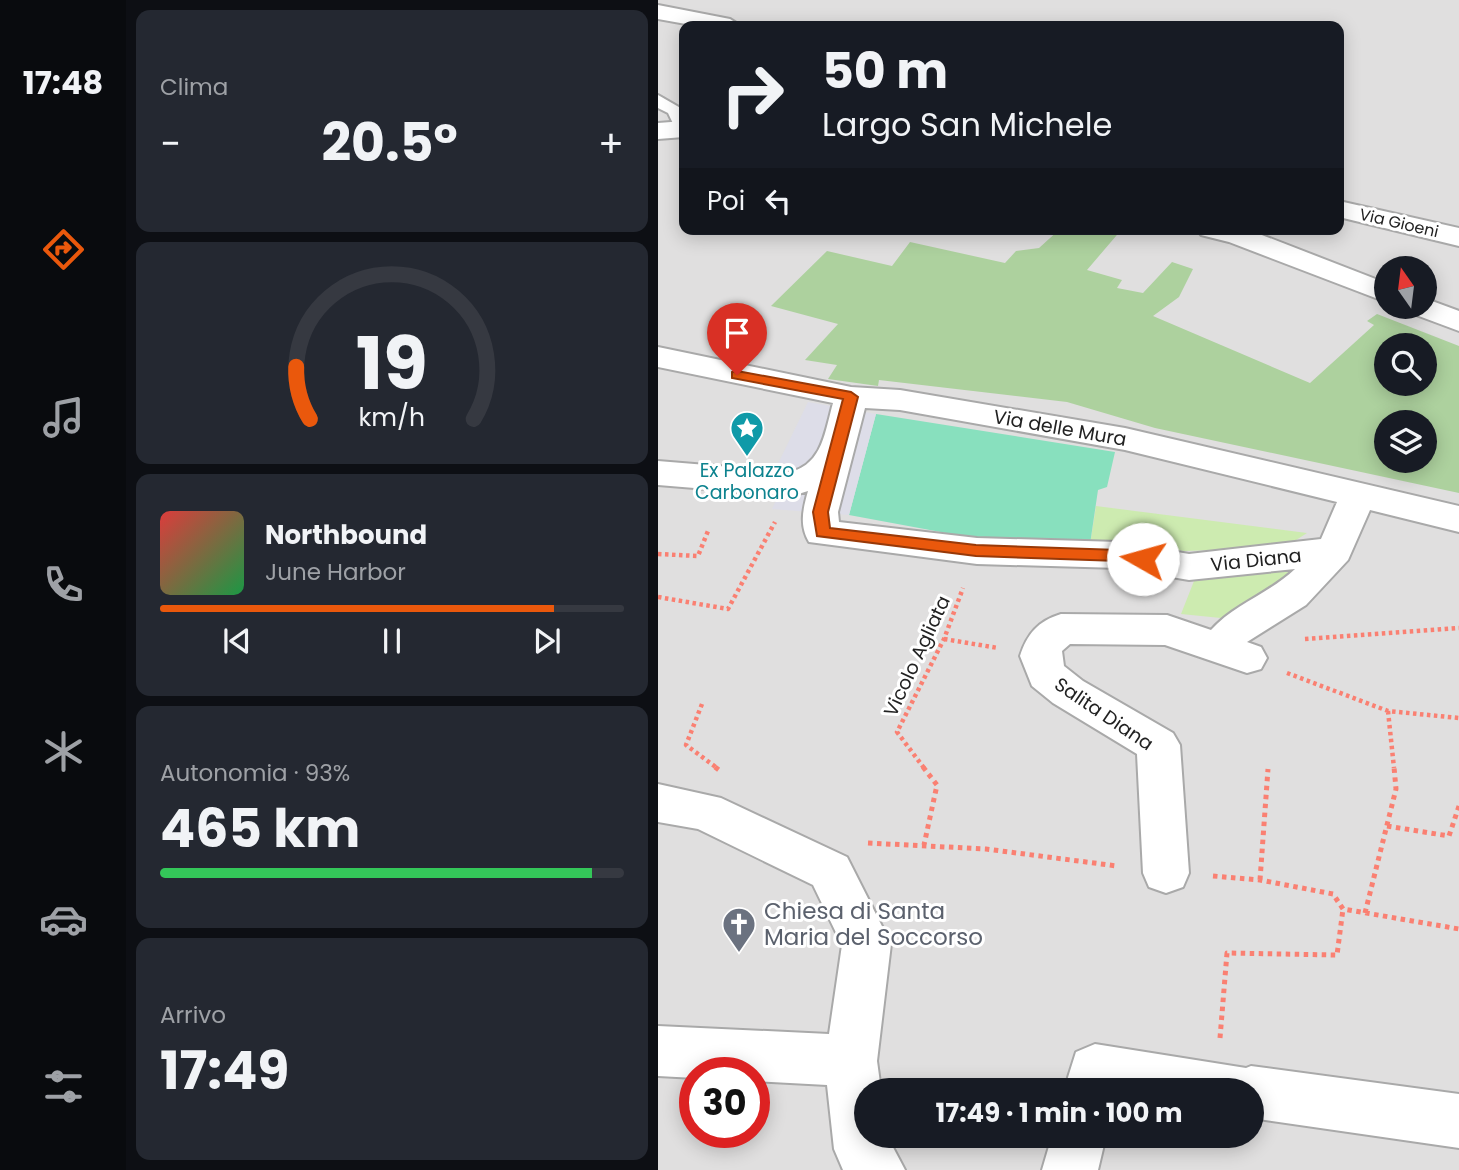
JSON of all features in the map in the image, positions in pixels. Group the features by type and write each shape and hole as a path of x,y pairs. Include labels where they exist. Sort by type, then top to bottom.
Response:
{"street":[{"path":"658,12 704,21"},
{"path":"658,131 679,129"},
{"name":"Via Gioeni","path":"1344,210 1459,237"},
{"path":"1240,235 1374,288"},
{"path":"1437,313 1459,322"},
{"name":"Via delle Mura","path":"658,357 851,397 900,400 1125,439 1459,519"},
{"path":"658,473 792,484 812,478 832,463 851,397"},
{"name":"Via Diana","path":"832,463 820,512 822,533 976,551 1119,555 1189,567 1335,551"},
{"name":"Via Diana","path":"1233,652 1233,631 1292,595 1335,551 1358,495"},
{"path":"1040,656 1044,643 1061,629 1167,630 1233,652"},
{"name":"Salita Diana","path":"1040,656 1046,675 1068,692 1158,746 1166,873"},
{"path":"658,803 705,811 830,871 867,944 851,1061 861,1149 877,1170"},
{"path":"658,1051 851,1061"},
{"path":"1093,1078 1095,1070 1151,1078"},
{"path":"1264,1094 1459,1121"},
{"path":"1070,1170 1076,1148"}],"lane":[{"path":"658,100 675,110 679,118"}],"path":[{"path":"658,597 728,609 773,528 792,484"},
{"path":"658,554 698,556 708,531"},
{"name":"Vicolo Agliata","path":"924,845 937,785 897,732 944,639 976,551"},
{"path":"1233,652 1270,642 1374,632 1459,628"},
{"name":"Salita Diana","path":"944,639 1040,656"},
{"path":"1233,652 1388,711 1459,718"},
{"path":"702,704 686,745 720,768 705,811"},
{"path":"1365,914 1396,789 1388,711"},
{"path":"1260,880 1268,769"},
{"path":"1387,826 1449,836 1459,807"},
{"path":"1234,1078 1227,953 1337,955 1343,909"}],"shaded area":[{"path":"658,0 1459,0 1459,1170 658,1170"},
{"path":"808,402 876,414 849,515 772,509 780,492 773,474"}],"green space":[{"path":"1053,235 1117,235 1087,270 1122,280 1117,288 1143,293 1172,262 1193,269 1179,297 1153,316 1310,383 1374,325 1367,321 1374,316 1374,319 1390,319 1426,333 1374,333 1374,396 1437,396 1437,337 1459,346 1459,493 1155,428 1067,402 879,380 878,386 828,379 837,365 805,360 838,324 771,306 827,251 892,266 910,242 1005,263 1016,251 1039,248"},
{"path":"876,414 1115,452 1107,487 1098,490 1089,551 1000,543 849,515"},
{"path":"1096,506 1307,533 1290,544 1243,549 1185,551 1138,547 1089,551"},
{"path":"1296,570 1250,606 1221,618 1181,614 1194,581"}],"place":[{"name":"Ex Palazzo Carbonaro","path":"747,458"},
{"name":"Chiesa di Santa Maria del Soccorso","path":"739,954"}],"route":[{"path":"737,375 851,397 820,512 822,533 976,551 1119,555 1143,559"}]}
